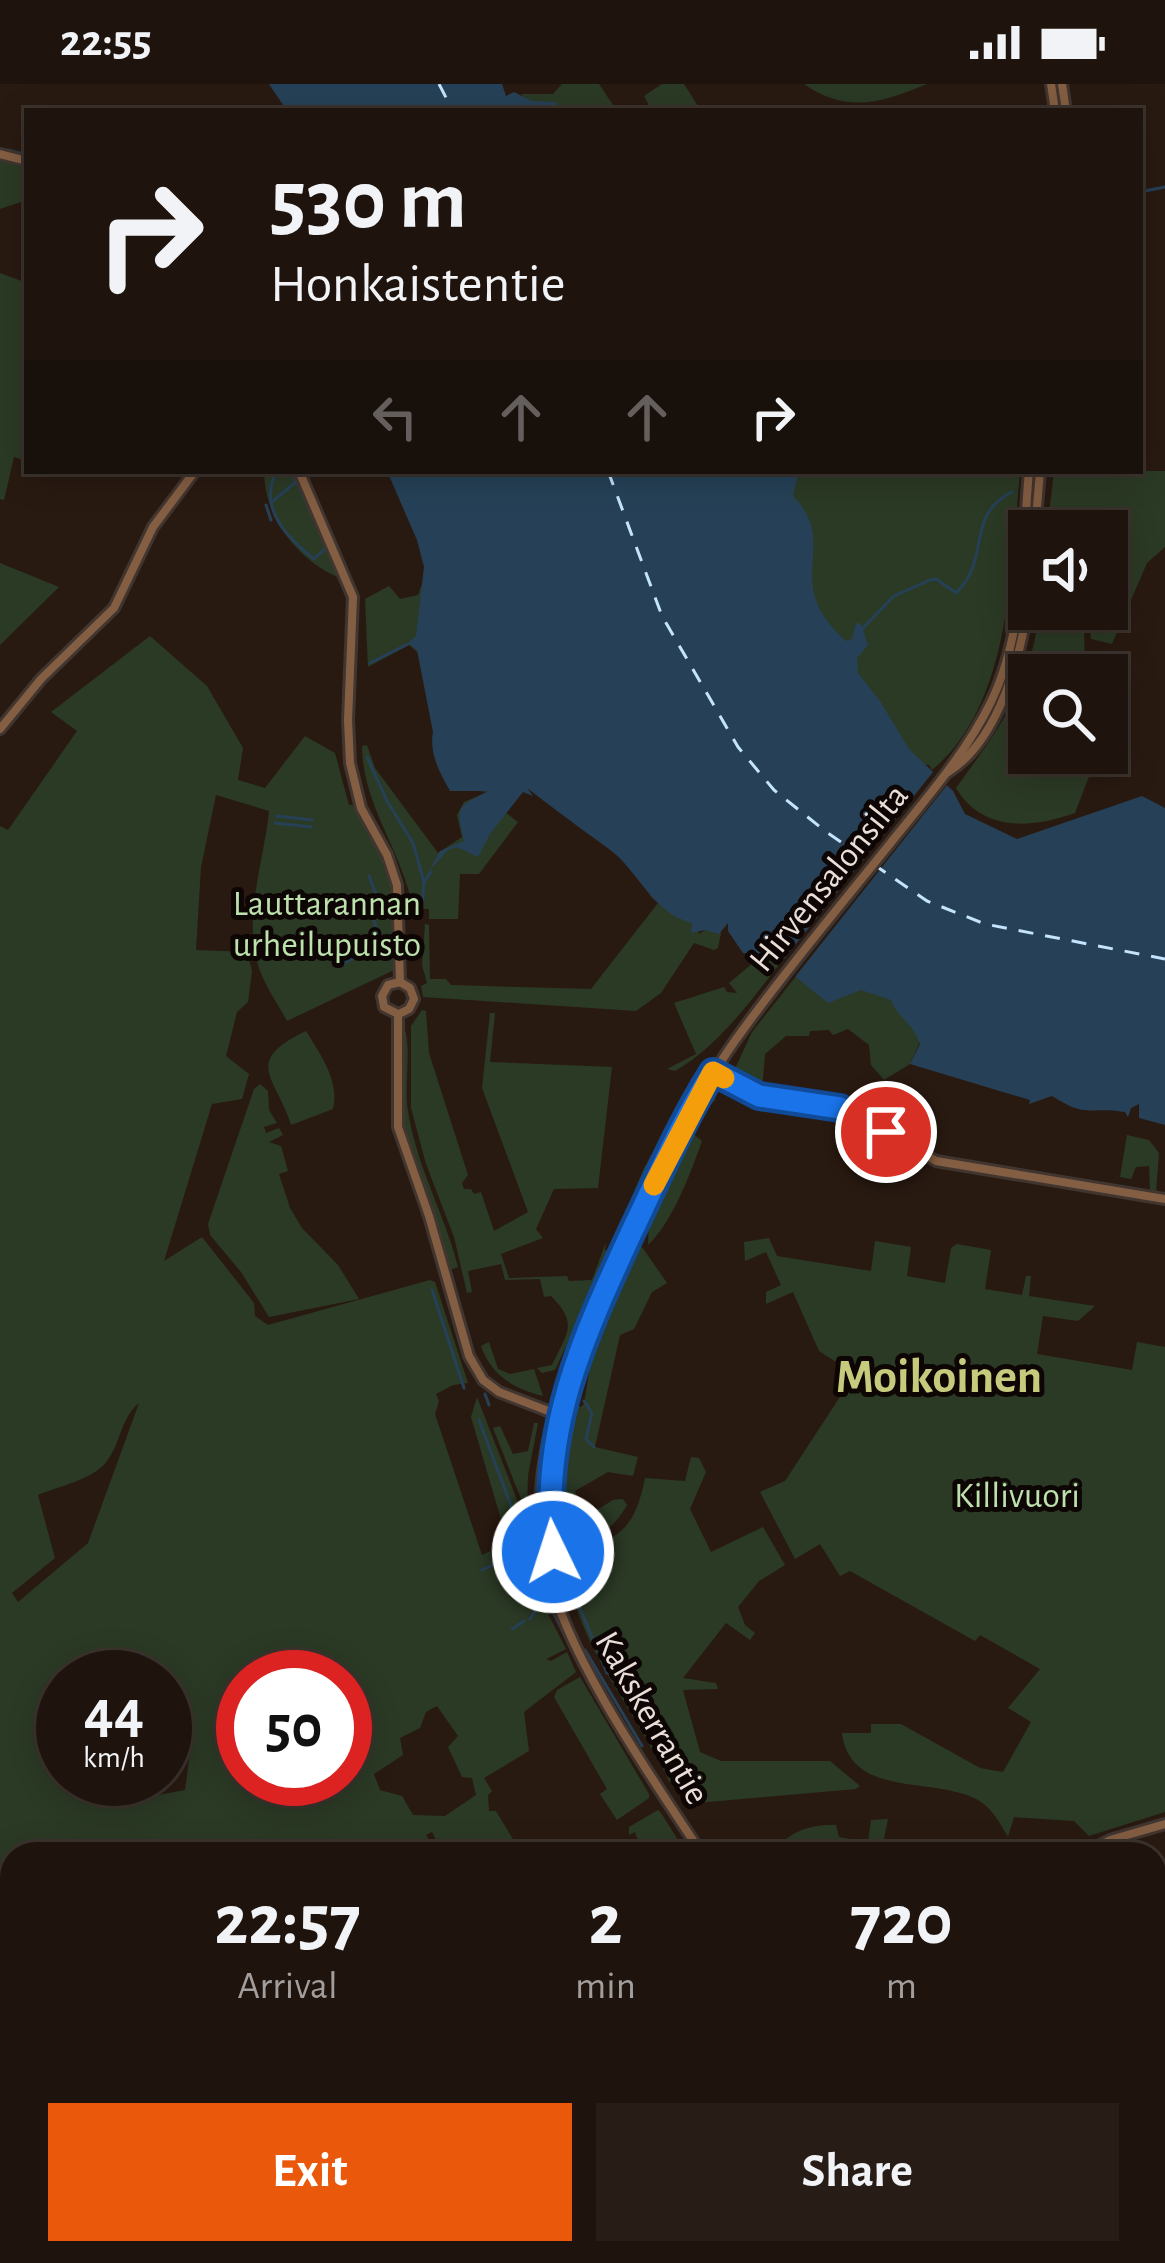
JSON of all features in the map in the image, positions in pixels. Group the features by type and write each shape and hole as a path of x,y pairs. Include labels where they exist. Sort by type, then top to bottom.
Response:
{"street":[{"path":"0,729 51,668 114,608 153,526 193,474"},
{"path":"300,474 353,597 350,763 358,799 396,878 400,982"},
{"path":"947,773 982,718 1005,668 1017,603 1029,474"},
{"path":"1037,510 1040,474"},
{"path":"947,773 958,766 992,720 1016,668 1023,630"},
{"name":"Hirvensalonsilta","path":"753,1016 947,773"},
{"path":"400,982 410,988 414,999 409,1010 398,1014 384,1007 382,996 388,986 400,982"},
{"path":"398,1014 398,1127 469,1356 492,1388 512,1400 557,1414"},
{"name":"Kakskerrantie","path":"694,1842 615,1716 561,1607 547,1571 540,1519 543,1455 576,1355 663,1165 713,1072 753,1016"},
{"path":"713,1072 759,1096 854,1113 936,1161 1165,1199"},
{"path":"1110,1842 1165,1824"}],"green space":[{"path":"562,84 599,84 615,108 533,108 521,94 553,94"},
{"path":"662,84 684,84 699,108 650,108 644,96"},
{"path":"804,84 927,84 894,96 850,102"},
{"path":"0,160 24,165 24,201 0,209"},
{"path":"0,273 24,282 24,460 14,457 4,500 0,499"},
{"path":"1165,471 1165,547 1147,563 1128,607 1128,510 1049,510 1054,474"},
{"path":"264,474 295,474 342,579 298,550 277,521"},
{"path":"756,474 1020,474 1016,510 1008,510 1008,597 993,672 958,742 932,770 929,765 885,762"},
{"path":"0,563 59,587 0,645"},
{"path":"425,576 417,652 409,645 368,667 365,599 389,586 400,599 418,595"},
{"path":"1036,630 1084,630 1085,654 1031,654"},
{"path":"1090,630 1118,630 1112,644 1091,639"},
{"name":"Lauttarannan urheilupuisto","path":"150,636 207,686 243,748 238,780 265,788 305,736 335,753 349,805 375,844 390,883 397,925 394,970 287,1021 262,977 254,943 254,905 269,811 216,795 201,867 196,950 247,952 252,971 248,1002 237,1012 226,1056 249,1074 242,1099 212,1104 164,1261 202,1237 254,1303 255,1316 268,1325 435,1282 468,1383 436,1394 435,1414 482,1555 508,1543 471,1417 477,1397 526,1523 541,1600 566,1649 546,1659 567,1652 576,1672 524,1712 529,1751 484,1778 492,1791 489,1811 496,1811 515,1842 437,1842 432,1832 426,1835 430,1842 0,1842 0,826 8,830 77,731 51,712","holes":["139,1403 88,1543 18,1602 12,1593 55,1558 38,1495 101,1468","437,1706 458,1736 448,1747 462,1777 472,1778 476,1795 445,1816 413,1815 402,1796 380,1790 374,1774 403,1755 400,1738 420,1728 426,1712"]},
{"path":"1008,710 1008,774 1090,774 1075,813 1042,822 1010,823 994,820 967,803 956,788"},
{"path":"367,745 375,768 438,853 462,837 457,815 464,802 488,792 469,790 493,783 504,811 518,822 479,874 460,874 458,919 429,919 429,909 413,909 369,789 362,746"},
{"path":"648,894 688,907 699,934 705,930 721,933 714,950 694,943 661,993 636,1011 423,997 421,986 427,983 422,965 425,924 429,925 430,979 446,979 451,985 591,989 658,903"},
{"path":"760,957 771,957 778,966 744,1009 691,1061 675,1071 667,1069 696,1054 674,1003 724,987 737,993 729,983"},
{"path":"808,961 934,1011 910,1064 884,1080 871,1065 869,1045 848,1029 833,1035 829,1030 786,1036 765,1054 762,1089 766,1093 734,1071 752,1032"},
{"path":"426,1011 429,1053 468,1175 462,1183 474,1194 481,1192 494,1231 528,1212 482,1088 490,1013 495,1013 490,1062 612,1067 598,1188 554,1189 536,1229 543,1238 501,1254 509,1278 592,1280 606,1242 609,1252 644,1168 672,1118 555,1370 542,1373 537,1368 552,1365 568,1322 551,1296 544,1297 540,1279 505,1280 501,1264 468,1271 472,1292 467,1293 454,1237 411,1108 411,1026"},
{"path":"404,1026 408,1111 417,1151 458,1267 450,1270 400,1118"},
{"path":"306,1031 331,1078 333,1109 291,1125 272,1083 269,1062 274,1052"},
{"path":"260,1084 268,1091 269,1110 277,1123 264,1127 266,1133 279,1128 283,1135 269,1142 281,1146 288,1171 279,1174 290,1208 302,1228 338,1265 359,1299 269,1317 210,1235 208,1224 254,1089"},
{"path":"710,1096 716,1099 697,1119 619,1276 595,1330 582,1386 573,1399 587,1338 668,1164"},
{"path":"693,1134 702,1141 692,1168 672,1211 648,1245 649,1222"},
{"path":"1127,1135 1149,1140 1159,1153 1156,1192 1150,1191 1149,1166 1136,1167 1131,1179 1120,1177"},
{"path":"662,1145 660,1162 552,1391"},
{"name":"Killivuori","path":"769,1238 777,1256 871,1271 875,1241 911,1247 907,1276 945,1283 951,1248 957,1244 991,1250 985,1289 1022,1295 1026,1276 1031,1276 1029,1296 1095,1306 1078,1321 1043,1316 1037,1354 1132,1370 1137,1342 1165,1347 1165,1812 1089,1836 1074,1821 1014,1817 1008,1837 978,1800 877,1777 848,1754 842,1733 871,1733 871,1724 901,1724 980,1768 1003,1772 1031,1722 1008,1708 1040,1669 980,1635 975,1641 850,1571 840,1576 820,1544 795,1559 760,1492 785,1481 855,1374 819,1351 793,1292 766,1304 766,1292 781,1285 766,1252 745,1261 744,1242"},
{"path":"642,1247 667,1283 652,1292 634,1329 620,1335 595,1447 638,1457 633,1476 608,1472 575,1491 584,1518 613,1500 623,1499 627,1505 601,1534 564,1545 554,1535 552,1477 568,1401 584,1404 593,1347 636,1249"},
{"path":"489,1342 498,1369 510,1374 534,1369 543,1396 497,1373 481,1346"},
{"path":"534,1423 538,1423 528,1475 527,1514 493,1428 500,1426 513,1454 528,1451"},
{"path":"691,1457 699,1458 706,1472 690,1509 711,1552 763,1527 785,1565 759,1581 738,1607 745,1625 755,1633 750,1640 726,1623 683,1678 716,1683 718,1689 683,1690 700,1752 721,1761 830,1761 860,1786 856,1789 697,1803 690,1791 678,1790 669,1781 595,1651 572,1595 566,1565 627,1525 645,1478 685,1481"},
{"path":"580,1677 649,1794 617,1820 600,1794 607,1789 554,1697 557,1690"},
{"path":"658,1810 679,1842 638,1842 635,1832 629,1835 629,1827"},
{"path":"888,1819 883,1842 868,1842 871,1820"},
{"path":"836,1825 839,1837 868,1842 783,1842 803,1829 819,1826"}],"water":[{"path":"269,84 502,84 506,96 514,92 532,101 556,102 561,108 285,108"},
{"path":"388,474 798,474 793,496 807,514 812,531 816,600 826,620 846,641 852,639 856,623 861,624 868,645 857,658 858,673 909,749 953,791 965,814 1017,839 1142,796 1165,808 1165,1125 1139,1118 1139,1104 1128,1117 1125,1112 1081,1110 1052,1096 1029,1104 1030,1100 910,1064 920,1044 891,1000 861,990 828,1003 771,957 743,953 728,923 719,934 691,933 692,923 667,911 619,858 527,788 533,796 523,792 478,857 457,847 429,871 440,851 464,841 461,809 488,791 450,791 436,763 417,650 408,643 416,636 424,567"}],"pier":[{"path":"937,767 951,780 791,982 775,970"}],"waterway":[{"path":"8,150 24,154"},
{"path":"1143,191 1165,187"},
{"path":"271,474 271,501 279,523 314,559 326,548"},
{"path":"273,501 296,482 292,474"},
{"path":"297,482 334,563"},
{"path":"863,628 894,596 930,580 956,593 973,566 988,513 1012,492"},
{"path":"266,505 271,520"},
{"path":"370,663 408,644"},
{"path":"367,757 413,843 424,882"},
{"path":"277,816 312,820"},
{"path":"275,823 311,827"},
{"path":"422,905 424,882 431,872"},
{"path":"369,876 381,907 390,906"},
{"path":"343,964 380,941 373,917 381,907"},
{"path":"432,1290 464,1388"},
{"path":"485,1394 489,1405"},
{"path":"584,1401 592,1413 586,1439 594,1447"},
{"path":"479,1420 530,1567"},
{"path":"482,1570 510,1557"},
{"path":"530,1619 536,1610 534,1588"},
{"path":"544,1594 578,1662"},
{"path":"574,1594 607,1673"},
{"path":"512,1629 524,1621"},
{"path":"585,1650 642,1746"},
{"path":"588,1680 624,1743"},
{"path":"642,1731 655,1723"}],"ferry route":[{"path":"439,84 451,108"},
{"path":"609,474 662,616 738,747 774,790 927,901 985,924 1165,959"}],"slow traffic":[{"path":"654,1185 713,1072 724,1078"}],"district":[{"name":"Moikoinen","path":"939,1378"}],"route":[{"path":"553,1552 550,1473 576,1355 663,1165 713,1072 759,1096 840,1108 886,1132"}]}
